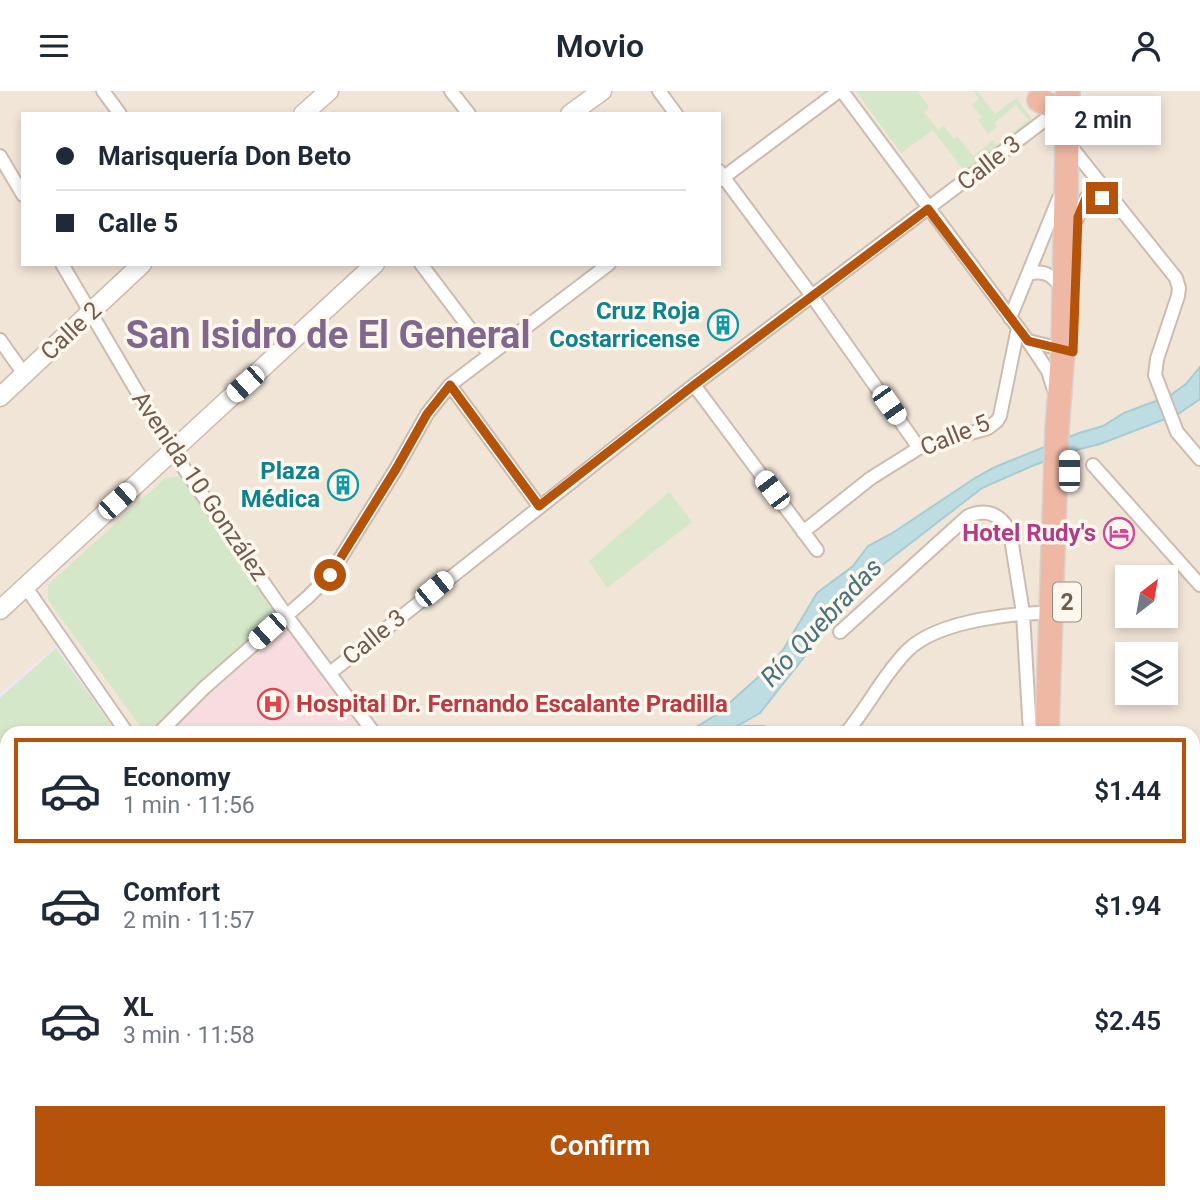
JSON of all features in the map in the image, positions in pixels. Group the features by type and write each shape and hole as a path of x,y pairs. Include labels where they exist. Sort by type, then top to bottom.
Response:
{"highway":[{"name":"2","path":"1057,98 1068,142 1063,289 1068,351"},
{"name":"2","path":"1057,98 1082,161 1062,420 1059,613 1062,726"},
{"name":"2","path":"1048,726 1059,613"}],"main road":[{"path":"305,112 329,91"},
{"path":"573,112 602,91"},
{"name":"Calle 2","path":"0,397 140,266"},
{"path":"0,610 373,266"}],"street":[{"path":"103,91 119,112"},
{"path":"451,91 467,112"},
{"path":"659,91 675,112"},
{"path":"919,448 812,296 721,176 841,91 1048,370 1062,420"},
{"name":"Calle 3","path":"330,673 694,385 928,209 1057,98"},
{"path":"1068,142 1175,278 1179,288 1157,359 1156,375 1177,432 1200,459"},
{"path":"0,156 21,192"},
{"name":"Calle 5","path":"803,532 871,478 919,448 988,428 997,421 1002,408 1014,323 1029,274 1066,182"},
{"path":"1078,217 1086,198 1093,196 1118,206"},
{"name":"Avenida 10 González","path":"63,266 172,451 286,615 369,726"},
{"path":"423,266 489,354"},
{"path":"166,726 204,688 330,575 427,414 450,385 553,309 604,266"},
{"path":"1029,274 1038,271 1046,273 1063,289"},
{"path":"0,339 24,374"},
{"path":"1028,341 1068,351"},
{"path":"450,385 539,506"},
{"path":"694,385 817,550"},
{"path":"1093,465 1200,585"},
{"path":"840,632 968,516 979,512 996,515 1005,521 1010,532 1023,613 1030,726"},
{"path":"1189,570 1200,560"},
{"path":"25,586 122,726"},
{"path":"851,726 902,658 922,640 940,631 1002,615 1059,613"}],"shaded area":[{"path":"0,91 1200,91 1200,726 0,726"},
{"name":"Hospital Dr. Fernando Escalante Pradilla","path":"290,628 361,726 177,726 232,675"},
{"path":"57,645 114,726 0,726 0,694"}],"green space":[{"path":"856,91 917,91 929,107 924,112 938,130 944,126 954,139 957,136 973,156 993,140 997,145 1028,120 1016,105 994,123 997,127 988,134 978,120 982,117 972,105 979,99 973,91 977,91 995,114 1016,98 1033,120 965,172 933,130 901,153"},
{"path":"181,476 275,608 274,618 153,726 140,726 48,600 48,585 165,478"},
{"path":"669,492 692,522 607,588 589,561"},
{"path":"56,648 112,726 0,726 0,698"}],"water":[{"name":"Río Quebradas","path":"1200,367 1200,399 1178,414 1032,466 982,488 881,566 854,594 760,713 737,726 698,726 716,715 764,672 783,650 817,593 853,566 868,546 995,467 1103,426 1124,413 1169,396 1186,384"}],"place":[{"name":"Cruz Roja Costarricense","path":"723,325"},
{"name":"Plaza Médica","path":"343,485"},
{"name":"Hotel Rudy's","path":"1119,533"},
{"name":"Hospital Dr. Fernando Escalante Pradilla","path":"273,704"}],"district":[{"name":"San Isidro de El General","path":"328,335"}],"route":[{"path":"330,575 427,414 450,385 539,506 694,385 928,209 1028,341 1073,352 1078,217 1086,198 1102,198"}]}
